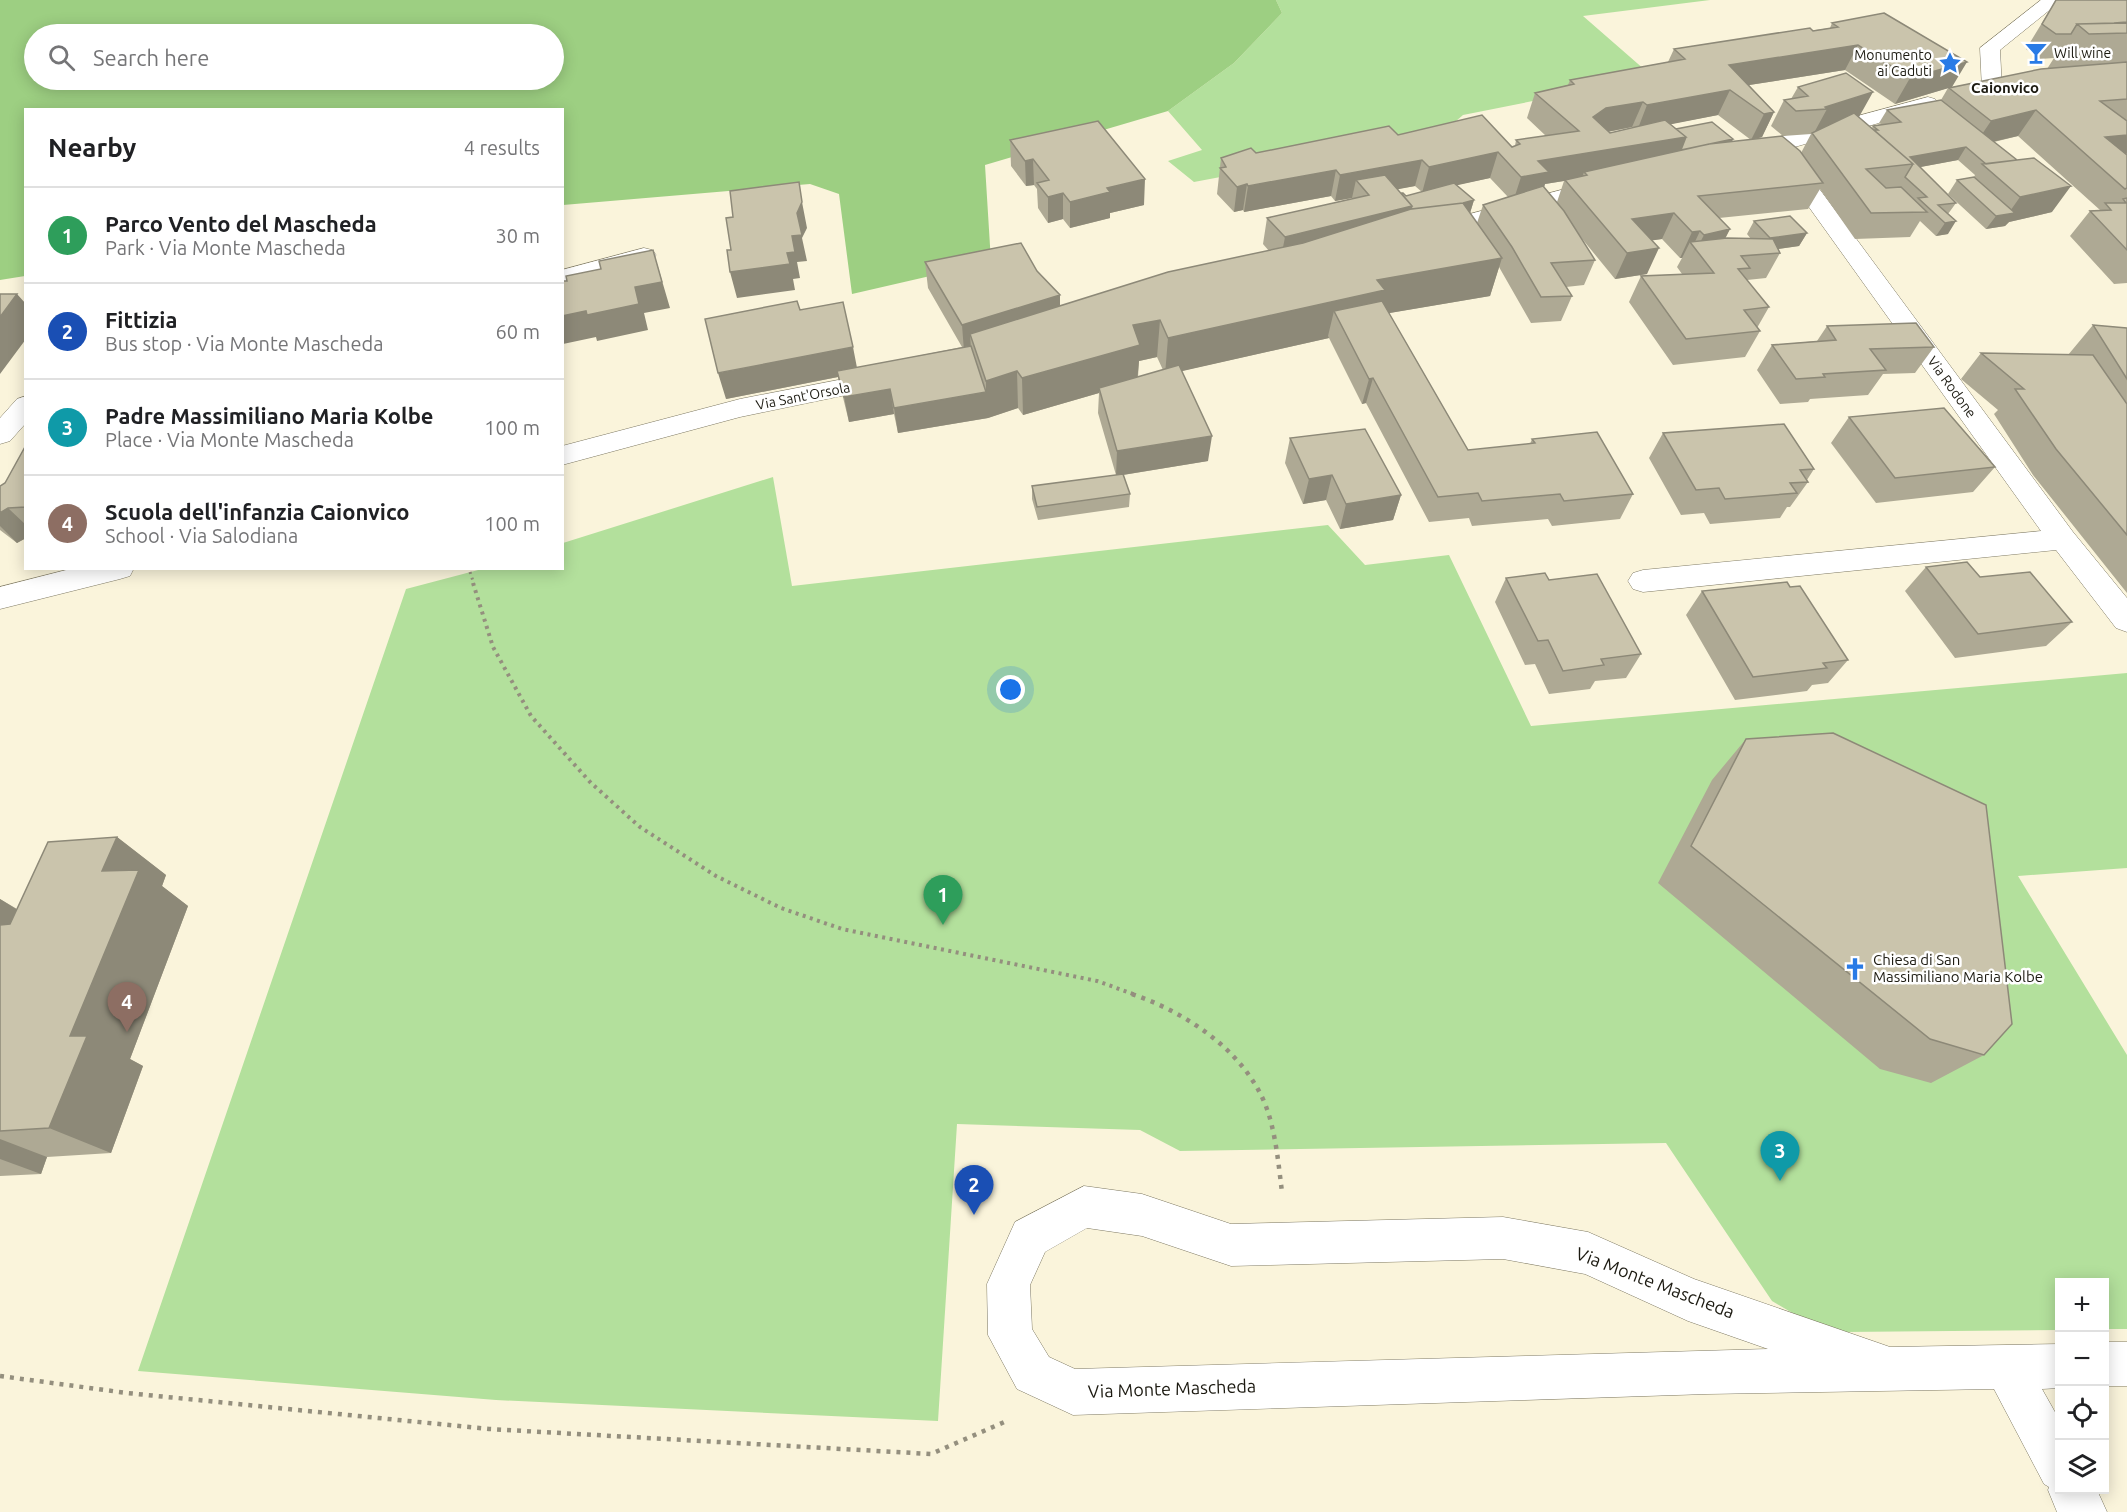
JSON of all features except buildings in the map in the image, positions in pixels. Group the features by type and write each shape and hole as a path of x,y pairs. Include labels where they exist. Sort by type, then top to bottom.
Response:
{"street":[{"path":"1720,159 1777,147 1880,114 1981,92 1990,48 2053,0"},
{"name":"Via Rodone","path":"1777,147 2062,539 2127,620"},
{"path":"1411,236 1629,179"},
{"path":"564,276 651,253"},
{"name":"Via Sant'Orsola","path":"564,455 740,408 904,375"},
{"path":"0,435 24,407"},
{"path":"1643,581 2062,539"},
{"path":"1,599 112,570"},
{"name":"Via Monte Mascheda","path":"1890,1369 1688,1299 1588,1253 1503,1238 1231,1245 1142,1215 1084,1207 1030,1237 1008,1284 1010,1335 1033,1373 1073,1392 2055,1366"},
{"path":"2109,1364 2127,1364"},
{"path":"2006,1367 2055,1459"},
{"path":"2073,1494 2083,1512"}],"path":[{"path":"470,572 493,647 531,716 591,783 640,827 716,876 781,908 842,929 1097,981 1164,1005 1233,1053 1261,1094 1277,1149 1289,1243"},
{"path":"0,1376 127,1393 489,1429 931,1454 1073,1392"}],"green space":[{"path":"0,0 1276,0 1282,13 1234,63 1168,111 985,165 991,262 852,294 839,194 810,184 564,205 564,108 24,108 24,276 0,280"},
{"path":"1276,0 1710,0 1583,16 1653,77 1463,115 1439,136 1194,182 1168,161 1202,150 1168,111 1234,63 1282,13"},
{"path":"773,477 792,586 1328,525 1365,565 1449,555 1531,726 2127,673 2127,868 2018,876 2127,1055 2127,1329 2109,1329 2109,1278 2055,1278 2055,1330 1843,1332 1811,1324 1772,1301 1666,1143 1180,1151 1140,1130 957,1124 938,1421 496,1400 138,1371 406,589 478,570 564,570 564,543"}],"place":[{"name":"Will wine","path":"2036,53"},
{"name":"Monumento ai Caduti","path":"1950,63"},
{"name":"Parco Vento del Mascheda","path":"943,925"},
{"name":"Chiesa di San Massimiliano Maria Kolbe","path":"1855,969"},
{"name":"Scuola dell'infanzia Caionvico","path":"127,1032"},
{"name":"Padre Massimiliano Maria Kolbe","path":"1780,1181"},
{"name":"Fittizia","path":"974,1215"}],"district":[{"name":"Caionvico","path":"2005,88"}]}
